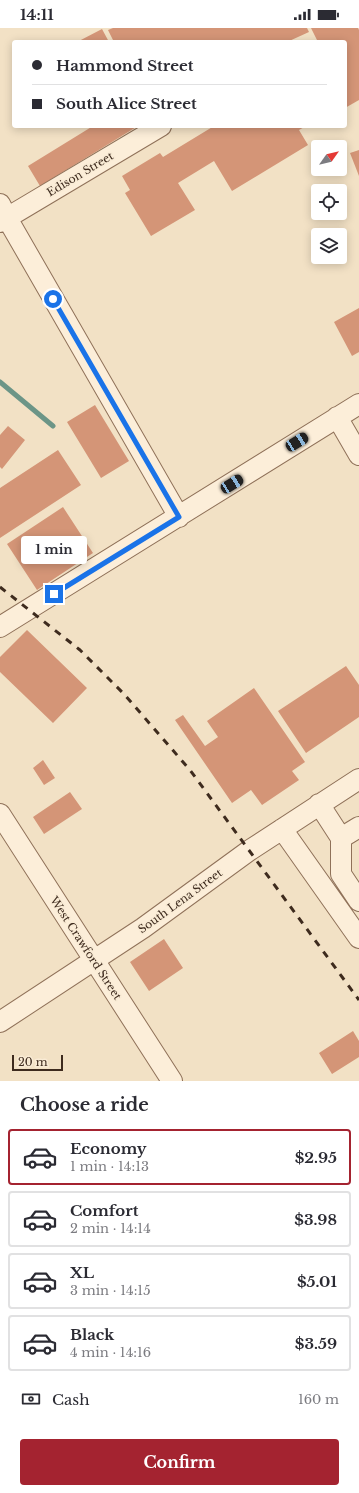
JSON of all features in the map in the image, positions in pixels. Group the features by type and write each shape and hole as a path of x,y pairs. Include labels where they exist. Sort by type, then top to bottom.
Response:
{"street":[{"name":"Edison Street","path":"2,215 157,128"},
{"path":"2,215 179,517"},
{"path":"0,627 359,404"},
{"path":"337,417 359,455"},
{"name":"South Lena Street","path":"0,1022 143,928 250,850 359,779"},
{"path":"319,804 341,838 341,874 359,901"},
{"name":"West Crawford Street","path":"0,814 172,1081"},
{"path":"341,838 359,827"},
{"path":"282,829 358,936"}],"building":[{"path":"113,28 307,28 309,32 291,40 113,40 108,30"},
{"path":"311,28 358,28 359,30 359,100 347,107 347,40 317,40"},
{"path":"102,29 108,40 81,40"},
{"path":"90,128 135,128 40,186 28,166"},
{"path":"211,128 302,128 299,130 308,145 232,191 214,161 178,183 195,210 151,236 125,193 130,190 122,176 160,153 163,157"},
{"path":"359,150 359,176 350,153"},
{"path":"359,308 359,352 352,356 334,322"},
{"path":"95,405 129,461 101,478 67,422"},
{"path":"8,426 25,440 2,469 0,467 0,435"},
{"path":"58,450 81,485 0,538 0,488"},
{"path":"63,507 93,553 37,590 7,544"},
{"path":"27,630 87,688 53,723 0,672 0,657"},
{"path":"346,666 359,685 359,717 306,753 278,711"},
{"path":"254,688 305,762 292,771 299,780 262,805 251,790 232,803 175,720 183,715 205,746 218,737 207,721"},
{"path":"43,760 55,778 44,785 33,768"},
{"path":"70,792 82,809 44,834 33,817"},
{"path":"164,939 183,968 149,991 130,962"},
{"path":"353,1031 359,1041 359,1057 332,1074 319,1053"}],"waterway":[{"path":"0,382 53,426"}],"railway":[{"path":"0,587 80,650 124,694 190,770 359,1000"}],"route":[{"path":"53,299 179,517 54,594"}]}
